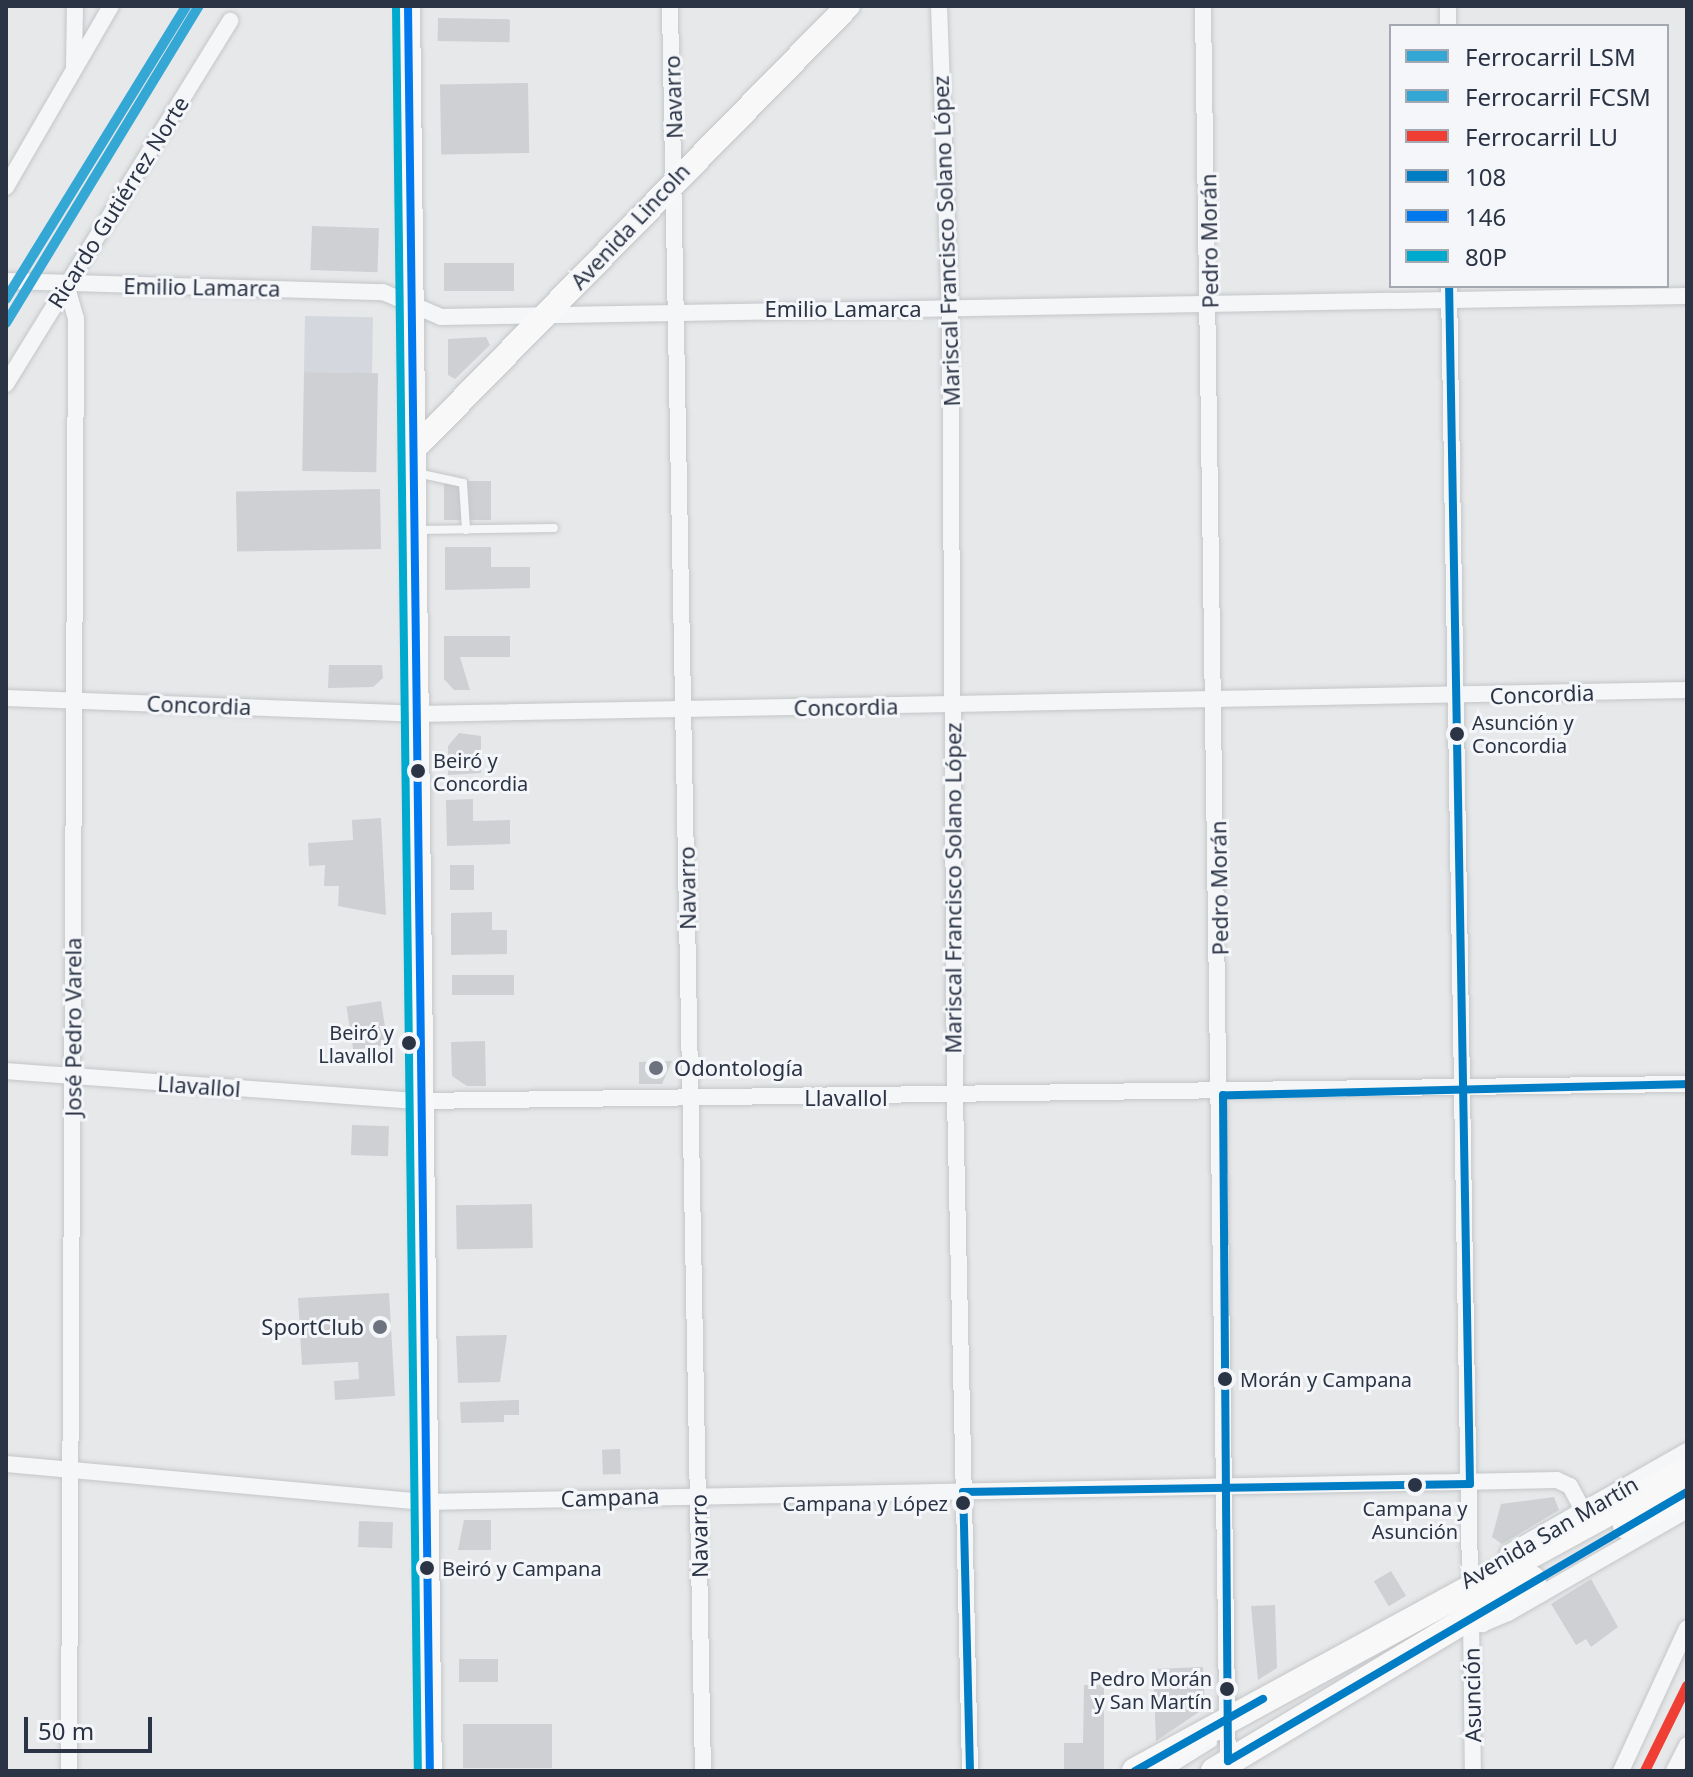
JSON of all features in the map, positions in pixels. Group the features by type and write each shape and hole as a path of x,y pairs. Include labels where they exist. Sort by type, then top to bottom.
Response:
{"main road":[{"path":"408,6 417,714 418,1101 430,1771"},
{"name":"Avenida Lincoln","path":"414,461 675,177 848,6"},
{"name":"Avenida San Martín","path":"1224,1751 1413,1617 1493,1582 1687,1470"},
{"name":"Avenida San Martín","path":"1135,1771 1224,1751 1471,1618 1687,1492"}],"street":[{"path":"74,69 75,6"},
{"path":"6,187 111,6"},
{"name":"Navarro","path":"670,6 693,1099 703,1771"},
{"name":"Mariscal Francisco Solano López","path":"939,6 950,309 955,1098 970,1771"},
{"name":"Pedro Morán","path":"1203,6 1211,305 1223,1095 1226,1488 1224,1751"},
{"name":"Ricardo Gutiérrez Norte","path":"6,384 230,21"},
{"name":"Emilio Lamarca","path":"6,281 383,292 441,317 676,309 1211,305 1449,294 1687,296"},
{"name":"José Pedro Varela","path":"66,284 76,319 69,1771"},
{"path":"1449,294 1458,696 1470,1575"},
{"name":"Concordia","path":"6,698 417,714 1216,703 1687,690"},
{"name":"Llavallol","path":"6,1071 418,1101 1223,1095 1687,1084"},
{"name":"Avenida San Martín","path":"1413,1617 1470,1575 1687,1451"},
{"name":"Campana","path":"6,1464 424,1502 1557,1480 1570,1486 1583,1510"},
{"name":"Avenida San Martín","path":"1471,1618 1482,1624 1508,1613 1679,1514"},
{"name":"Asunción","path":"1471,1618 1473,1771"},
{"path":"1621,1771 1687,1628"},
{"path":"1674,1771 1687,1745"}],"lane":[{"path":"414,461 463,483 466,530"},
{"path":"415,530 554,528"},
{"path":"1168,1771 1224,1751"},
{"path":"1201,1771 1224,1751"}],"shaded area":[{"path":"305,316 373,317 372,373 304,372"}],"building":[{"path":"438,18 510,19 510,42 438,41"},
{"path":"528,83 529,153 441,155 440,85"},
{"path":"312,226 379,228 377,272 310,270"},
{"path":"444,263 514,263 514,291 444,291"},
{"path":"486,337 490,345 455,379 448,375 448,339"},
{"path":"304,372 378,373 376,472 302,471"},
{"path":"444,481 491,481 491,520 444,520"},
{"path":"380,489 381,549 237,552 236,492"},
{"path":"445,547 491,547 491,567 530,567 530,588 445,590"},
{"path":"444,636 510,636 510,657 460,657 470,690 454,690 444,679"},
{"path":"329,665 382,665 383,678 373,687 328,688"},
{"path":"459,733 481,736 481,773 448,775 448,746"},
{"path":"473,799 473,821 510,820 510,844 447,846 446,800"},
{"path":"381,818 386,915 338,906 339,886 324,886 325,865 309,866 308,843 353,840 352,820"},
{"path":"450,865 474,865 474,890 450,890"},
{"path":"492,912 492,930 507,930 507,954 451,955 451,913"},
{"path":"452,975 514,975 514,995 452,995"},
{"path":"381,1001 388,1044 353,1050 346,1006"},
{"path":"485,1041 486,1086 467,1086 452,1076 451,1042"},
{"name":"Odontología","path":"672,1061 662,1084 639,1084 639,1062"},
{"path":"352,1125 389,1126 388,1156 351,1155"},
{"path":"532,1204 533,1248 457,1249 456,1205"},
{"path":"389,1293 395,1396 335,1400 334,1381 359,1379 358,1362 302,1365 298,1298"},
{"path":"507,1335 500,1382 458,1383 456,1336"},
{"path":"519,1400 519,1415 504,1415 504,1422 461,1423 460,1402"},
{"path":"620,1449 621,1474 603,1475 602,1450"},
{"path":"1554,1497 1559,1510 1502,1544 1492,1537 1501,1504"},
{"path":"464,1520 491,1520 491,1550 458,1550"},
{"path":"359,1521 393,1522 392,1548 358,1547"},
{"path":"1391,1571 1406,1596 1389,1606 1374,1581"},
{"path":"1591,1579 1618,1627 1591,1647 1586,1639 1576,1645 1551,1604"},
{"path":"1275,1605 1277,1668 1258,1680 1251,1606"},
{"path":"459,1659 498,1659 498,1682 459,1682"},
{"path":"1203,1667 1205,1708 1156,1741 1153,1669"},
{"path":"1084,1685 1104,1685 1104,1771 1064,1771 1064,1743 1083,1743"},
{"path":"463,1724 552,1724 552,1768 463,1768"}],"rail line":[{"name":"FCSM","path":"6,299 186,6"},
{"name":"LSM","path":"6,323 199,6"},
{"name":"LU","path":"1645,1771 1687,1686"}],"transit line":[{"name":"80P","path":"396,6 418,1771"},
{"name":"146","path":"408,6 430,1771"},
{"name":"108","path":"970,1771 963,1492 1470,1484 1449,288"},
{"name":"108","path":"1687,1084 1223,1095 1228,1761 1687,1492"},
{"name":"108","path":"1135,1771 1263,1699"}],"place":[{"name":"Asunción y Concordia","path":"1457,734"},
{"name":"Beiró y Concordia","path":"418,771"},
{"name":"Beiró y Llavallol","path":"409,1043"},
{"name":"Odontología","path":"656,1068"},
{"name":"SportClub","path":"380,1327"},
{"name":"Morán y Campana","path":"1225,1379"},
{"name":"Campana y Asunción","path":"1415,1485"},
{"name":"Campana y López","path":"963,1503"},
{"name":"Beiró y Campana","path":"427,1568"},
{"name":"Pedro Morán y San Martín","path":"1227,1689"}]}
